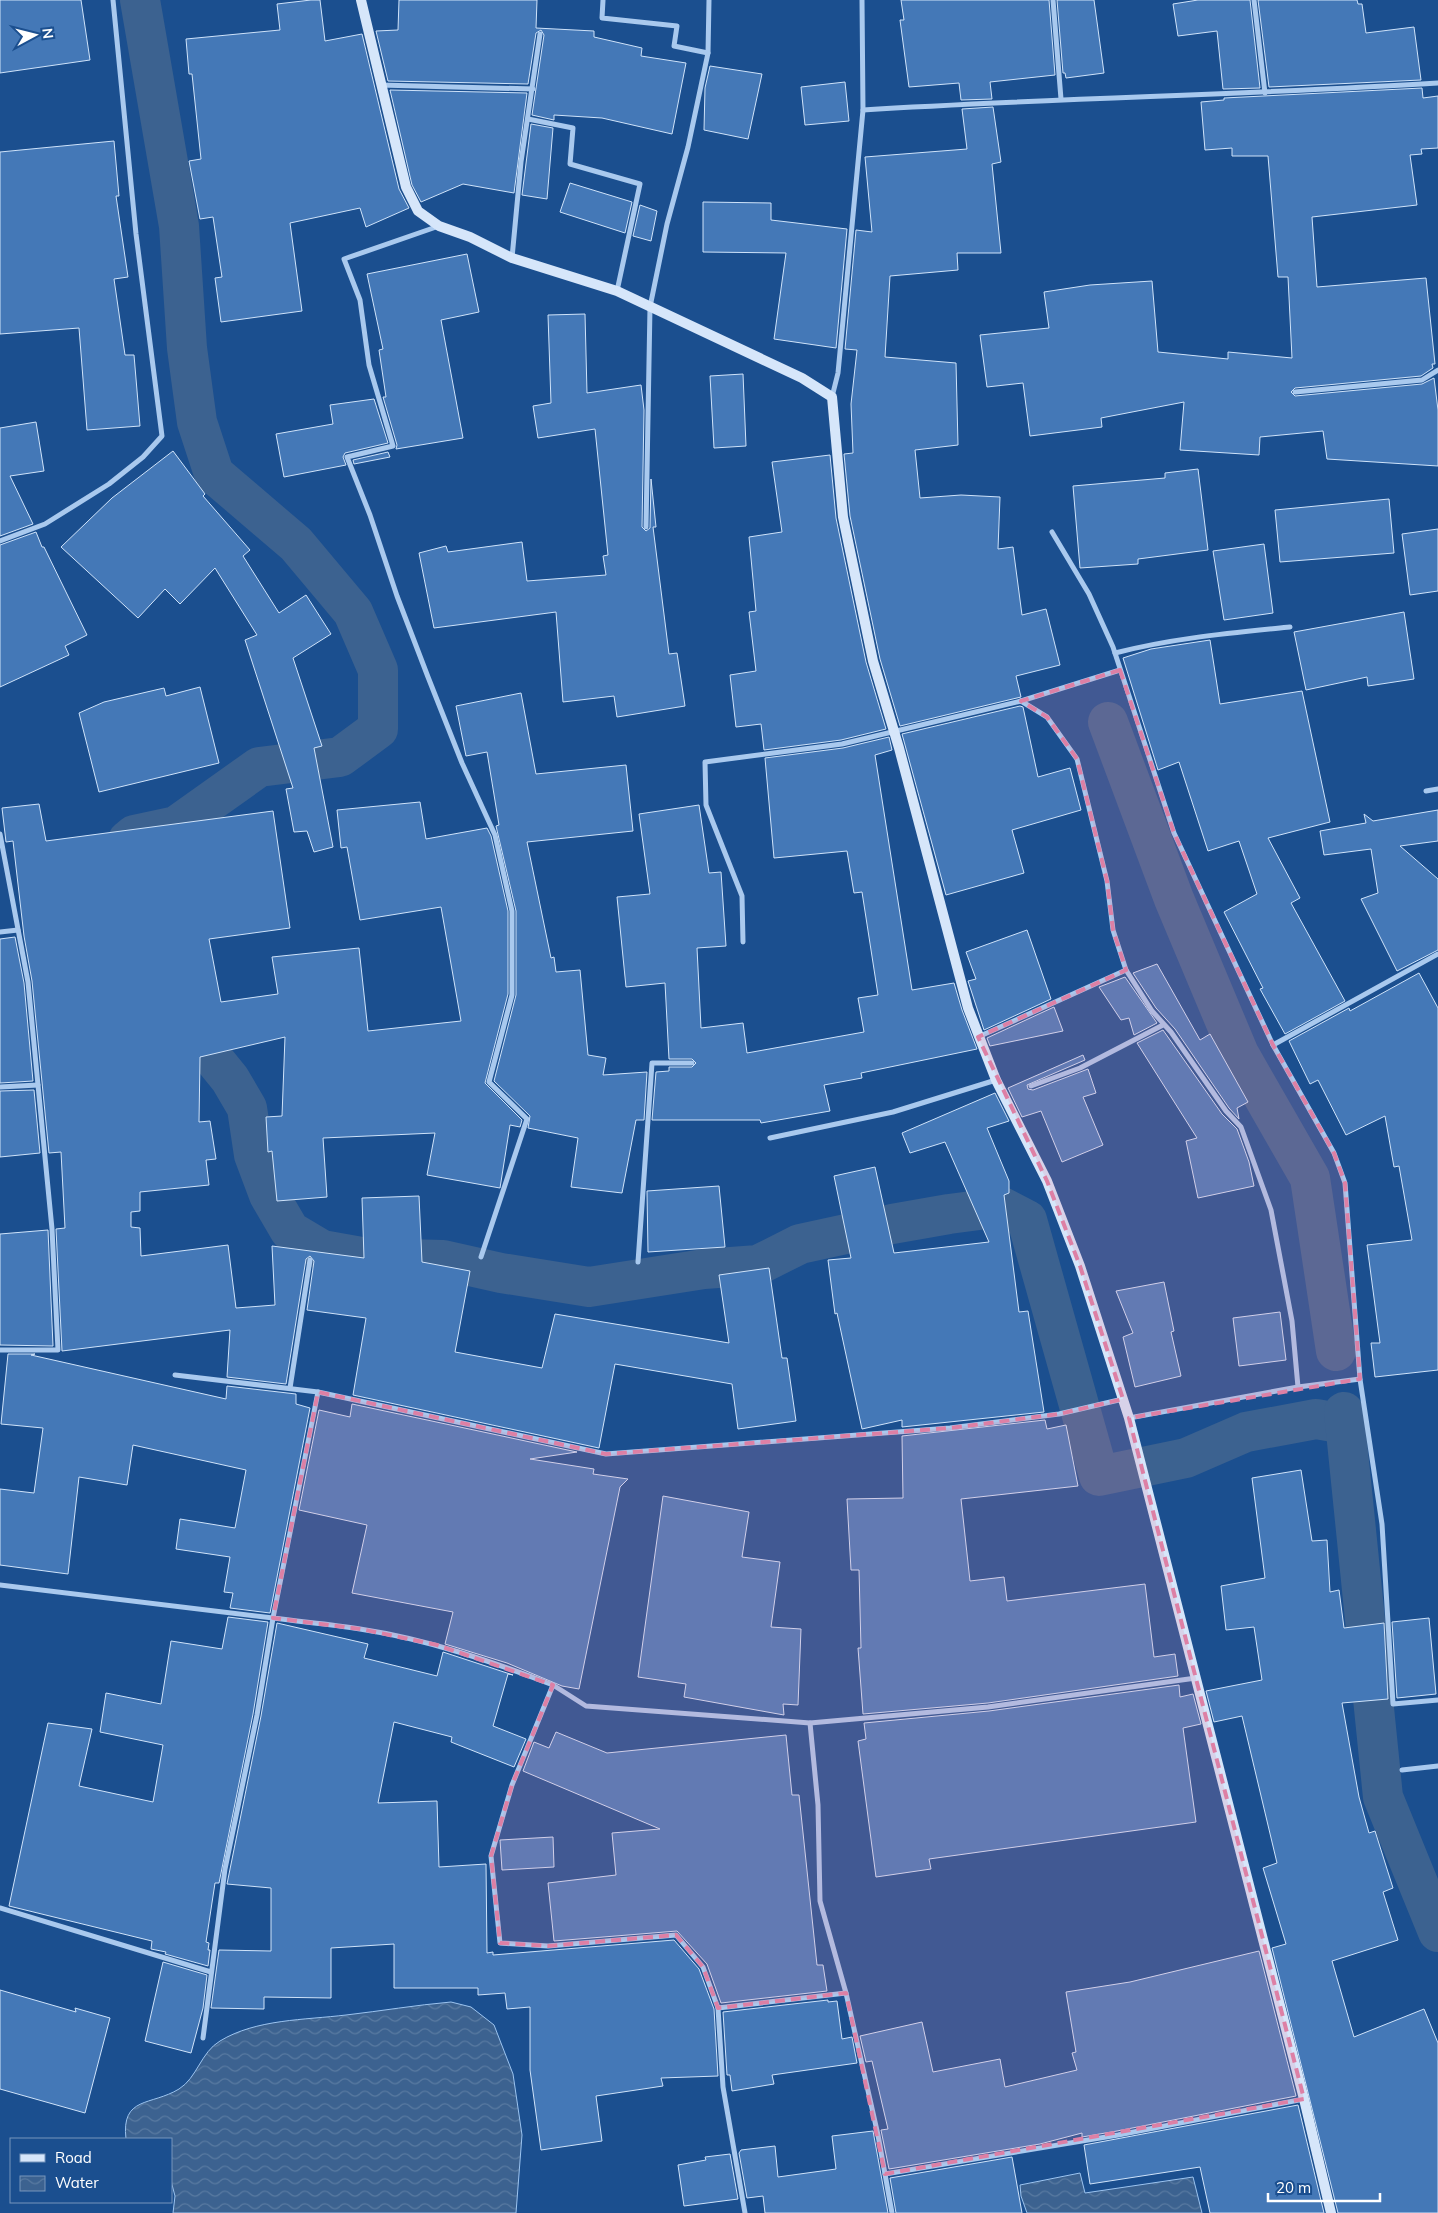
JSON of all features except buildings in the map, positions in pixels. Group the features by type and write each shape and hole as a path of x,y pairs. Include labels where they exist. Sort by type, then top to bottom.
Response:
{"main road":[{"path":"361,0 406,187 418,211 439,226 470,237 512,258 617,291 802,378 832,397 843,517 873,661 963,990 978,1037 996,1080 1046,1182 1080,1266 1129,1418 1304,2099 1330,2213"}],"street":[{"path":"0,541 44,524 109,484 143,457 162,436 136,234 113,0"},
{"path":"603,0 602,18 677,26 674,46 708,53"},
{"path":"646,527 650,308 667,224 688,147 708,53 709,0"},
{"path":"832,397 840,353 863,110 862,0"},
{"path":"1053,0 1061,99"},
{"path":"1254,0 1265,93"},
{"path":"512,258 540,34"},
{"path":"863,110 1061,99 1265,93 1438,83"},
{"path":"380,85 533,89"},
{"path":"528,119 573,128 570,164 640,184 617,291"},
{"path":"439,226 344,259 360,300 369,364 393,446 347,457 370,515 396,596 428,678 462,763 495,834 512,911 512,995 489,1082 528,1119 481,1257"},
{"path":"1295,392 1422,380 1438,370"},
{"path":"1052,532 1089,594 1115,653 1174,833 1273,1045 1334,1153 1345,1183 1360,1379 1382,1524 1393,1704 1438,1700"},
{"path":"1115,653 1180,638 1290,627"},
{"path":"743,942 742,896 706,804 705,762 842,744 894,733 1021,701 1120,670"},
{"path":"1021,701 1047,717 1076,759 1107,881 1113,930 1126,970 1152,1011 1171,1032 1226,1111 1241,1127 1271,1210 1292,1321 1298,1387"},
{"path":"1426,791 1438,789"},
{"path":"0,834 28,982 52,1229 58,1350 0,1350"},
{"path":"0,932 18,930"},
{"path":"1273,1045 1438,954"},
{"path":"978,1037 1126,970"},
{"path":"1031,1086 1080,1068 1163,1025"},
{"path":"638,1262 652,1063 692,1063"},
{"path":"770,1138 893,1112 996,1080"},
{"path":"0,1087 38,1085"},
{"path":"290,1388 310,1260"},
{"path":"175,1375 318,1392 606,1454 950,1428 1059,1414 1123,1400"},
{"path":"1129,1418 1298,1387 1360,1379"},
{"path":"203,2038 225,1869 257,1715 273,1618 318,1392"},
{"path":"0,1585 361,1629 437,1646 507,1666 554,1684 586,1706 810,1723 988,1706 1196,1678"},
{"path":"554,1684 512,1785 491,1856 500,1943 548,1946 676,1935 703,1967 718,2008 723,2087 744,2213"},
{"path":"810,1723 818,1805 820,1901 846,1993 892,2213"},
{"path":"1402,1770 1438,1766"},
{"path":"0,1908 211,1972"},
{"path":"718,2008 846,1993"},
{"path":"885,2174 1118,2136 1304,2099"}],"highlighted area":[{"path":"1120,670 1174,833 1273,1045 1334,1153 1345,1183 1360,1379 1129,1418 1304,2099 885,2174 846,1993 718,2008 703,1967 676,1935 548,1946 500,1943 491,1856 512,1785 553,1685 437,1645 361,1629 273,1618 318,1392 606,1454 950,1428 1059,1414 1123,1399 1080,1266 1047,1181 978,1037 1126,970 1113,930 1107,881 1077,759 1047,717 1021,701"}],"water":[{"path":"451,2002 471,2007 494,2025 513,2074 522,2135 516,2213 173,2213 175,2196 172,2185 172,2138 126,2138 128,2115 133,2109 140,2104 179,2089 190,2078 203,2058 214,2046 234,2034 265,2024"},
{"path":"1080,2173 1085,2193 1193,2177 1202,2213 1027,2213 1021,2196 1020,2185"}],"waterway":[{"path":"128,840 134,835 176,826 259,767 340,757 378,729 378,670 353,612 296,544 214,474 197,422 187,348 179,226 140,0"},
{"path":"1108,722 1174,899 1239,1054 1310,1178 1336,1351"},
{"path":"172,1015 204,1047 230,1079 247,1108 254,1155 269,1195 290,1231 322,1250 367,1258 443,1260 501,1273 589,1287 704,1269 758,1265 800,1244 892,1224 1002,1207 1027,1220 1099,1476 1186,1458 1246,1432 1316,1419 1345,1424"},
{"path":"1344,1412 1383,1797 1438,1932"}]}
